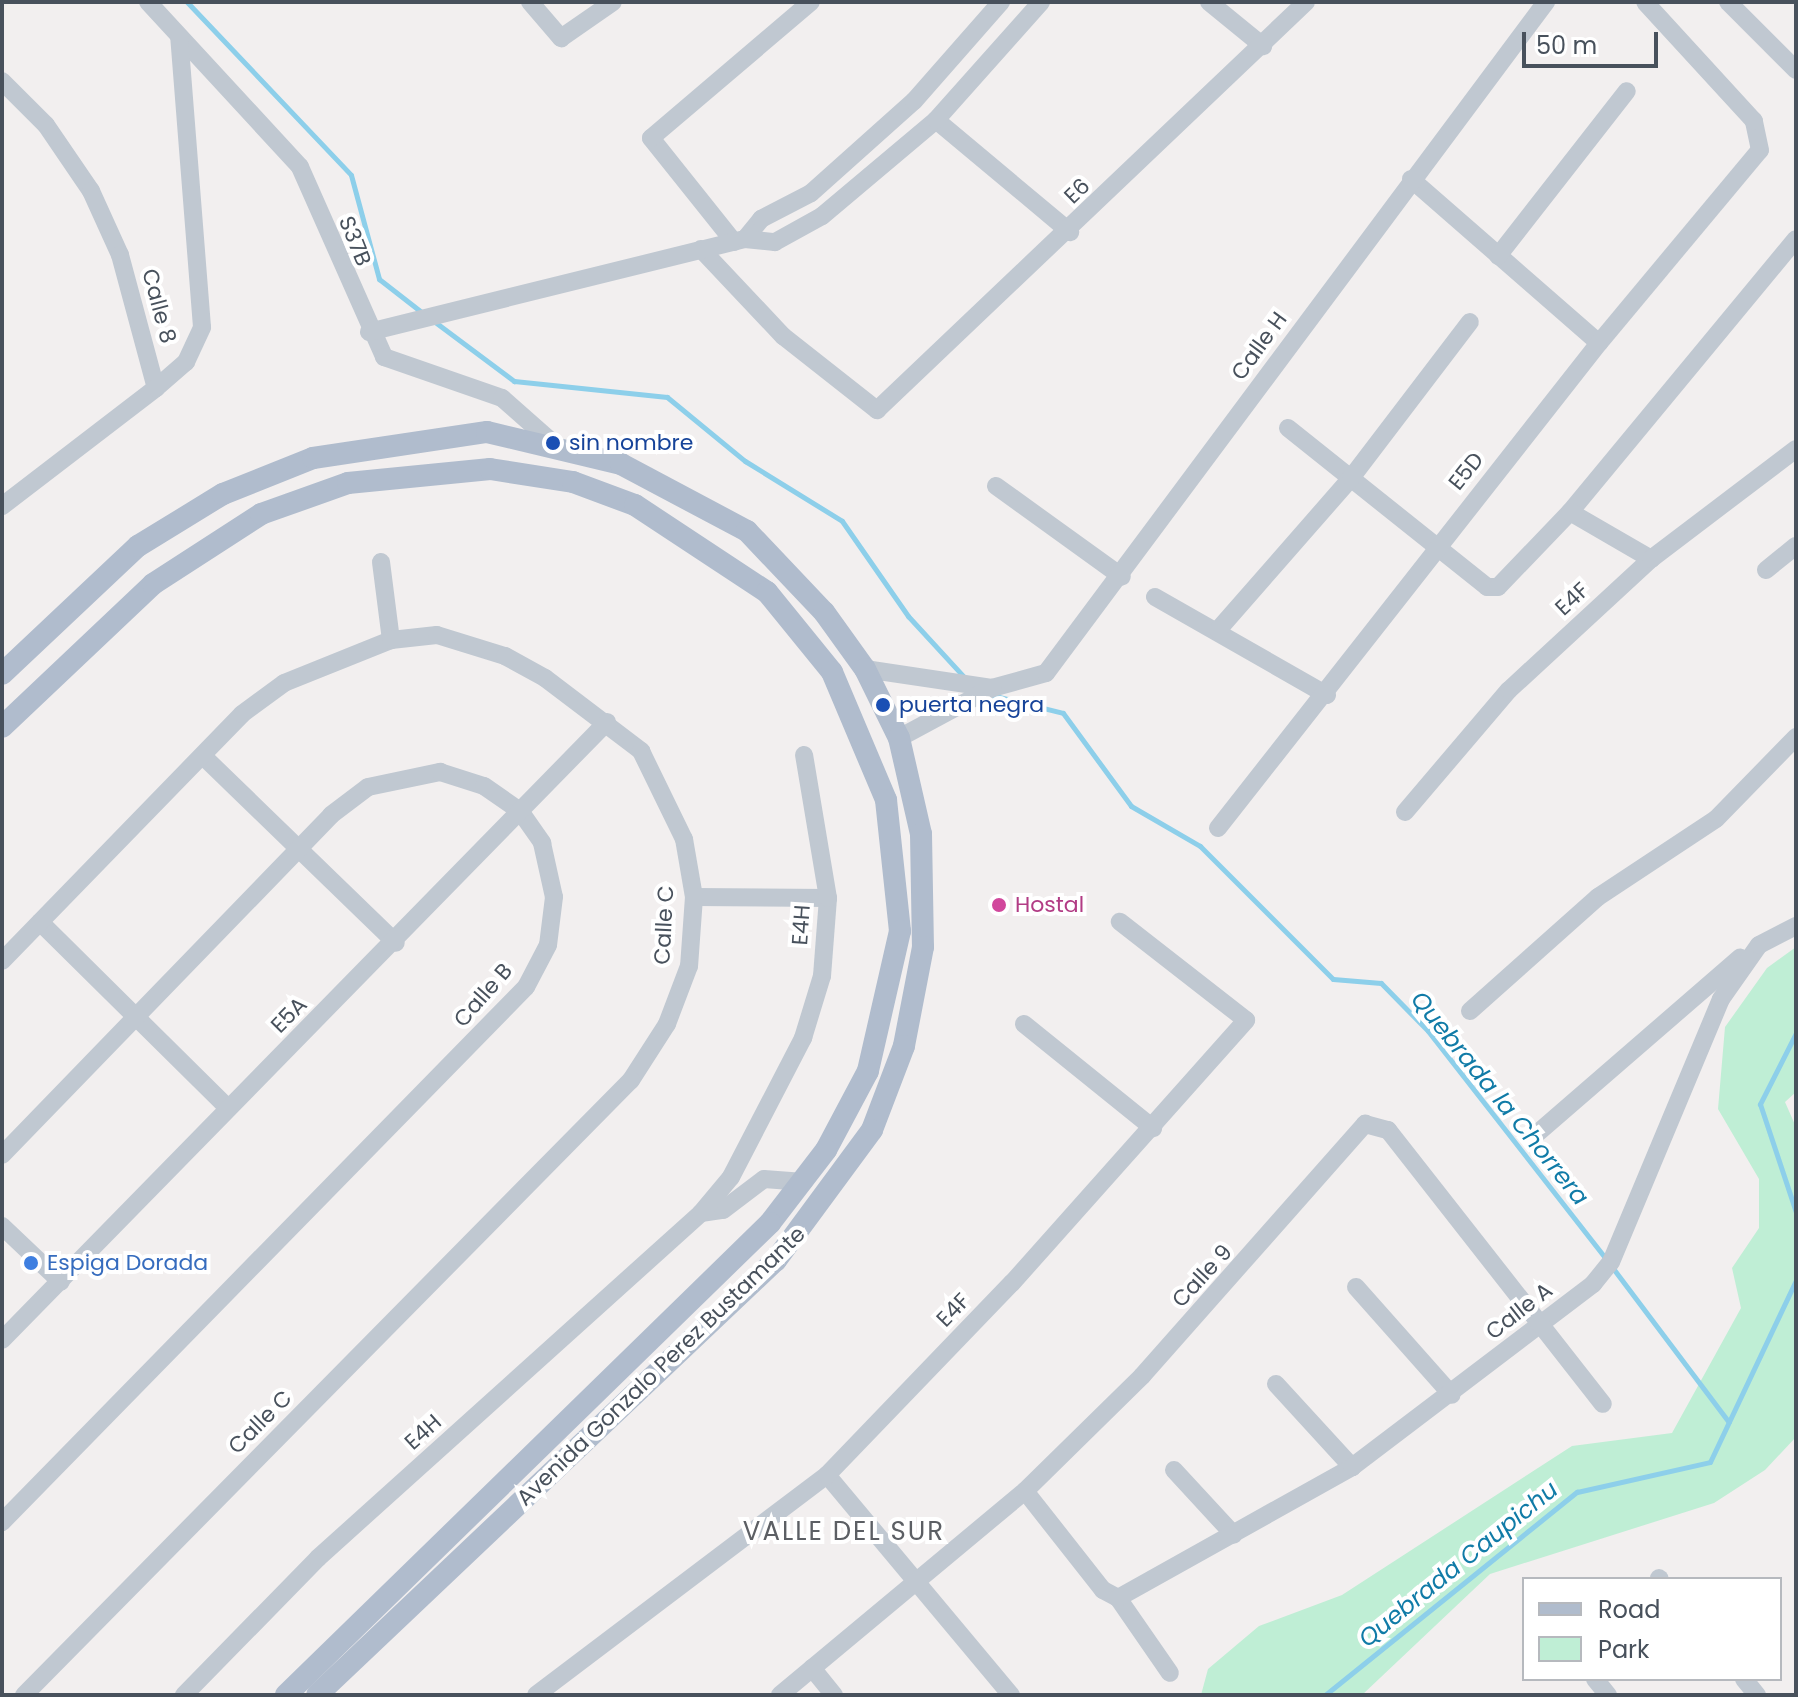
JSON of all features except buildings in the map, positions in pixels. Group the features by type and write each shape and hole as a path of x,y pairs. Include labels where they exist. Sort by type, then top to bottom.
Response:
{"main road":[{"name":"Avenida Gonzalo Perez Bustamante","path":"2,674 138,546 268,472 434,435 487,432 553,443 671,484 747,531 775,554 865,669 899,738 921,834 923,947 904,1046 872,1130 776,1260 317,1695"},
{"name":"Avenida Gonzalo Perez Bustamante","path":"2,727 153,584 304,495 490,469 573,482 690,536 767,592 803,630 832,672 886,800 900,931 883,1028 851,1110 804,1182 695,1298 286,1695"}],"street":[{"name":"S37B","path":"148,2 300,167 369,332 390,363 502,398 553,443"},
{"path":"530,2 561,38 613,2"},
{"path":"740,240 651,138 811,2"},
{"path":"740,240 761,219 811,193 914,101 1001,2"},
{"path":"369,332 740,240 775,242 815,221 936,120 1041,2"},
{"path":"1209,2 1263,46"},
{"name":"E6","path":"701,249 783,336 877,410 1070,232 1306,2"},
{"name":"Calle H","path":"899,738 992,688 1046,673 1122,577 1411,179 1546,2"},
{"name":"E5D","path":"1218,828 1327,695 1437,546 1599,343 1760,150 1754,121 1645,2"},
{"path":"1728,2 1796,70"},
{"path":"2,506 186,362 202,327 179,37"},
{"name":"Calle 8","path":"2,81 46,125 91,191 120,255 156,388"},
{"path":"1498,256 1627,91"},
{"path":"936,120 1070,232"},
{"path":"1411,179 1599,343"},
{"path":"1288,428 1487,587 1503,584 1570,512 1796,239"},
{"path":"1218,630 1351,478 1470,322"},
{"name":"E4F","path":"1405,812 1509,690 1651,559 1796,449"},
{"path":"996,486 1122,577"},
{"path":"1570,512 1651,559"},
{"path":"1766,570 1796,546"},
{"path":"381,562 391,640"},
{"path":"1155,597 1218,630 1327,695"},
{"name":"Calle C","path":"2,961 204,757 284,683 391,640 454,637 505,656 607,722 641,751 664,788 694,897 689,966 667,1024 631,1080 24,1695"},
{"name":"Calle H","path":"865,669 992,688"},
{"name":"E5A","path":"2,1340 228,1108 396,943 607,722"},
{"path":"1470,1011 1598,897 1716,819 1796,737"},
{"name":"E4H","path":"184,1695 318,1558 701,1213 764,1121 803,1038 822,976 828,898 804,755"},
{"path":"204,757 396,943"},
{"name":"Calle B","path":"2,1155 133,1016 298,850 368,787 405,774 440,772 484,786 520,811 542,843 554,897 548,945 526,987 2,1522"},
{"path":"694,897 828,898"},
{"path":"40,922 228,1108"},
{"name":"E4F","path":"536,1695 827,1475 1153,1128 1246,1020 1120,922"},
{"name":"Calle A","path":"1118,1598 1352,1467 1452,1395 1544,1322 1611,1263 1716,1009 1759,945 1796,926"},
{"path":"1533,1137 1759,945"},
{"path":"1024,1024 1153,1128"},
{"name":"Calle 9","path":"780,1695 914,1580 1025,1491 1211,1300 1365,1124 1388,1130 1544,1322 1603,1404"},
{"name":"E4H","path":"701,1213 723,1210 764,1179 804,1182"},
{"path":"2,1226 61,1282"},
{"path":"1356,1287 1452,1395"},
{"path":"1276,1384 1352,1467"},
{"path":"1174,1470 1234,1535"},
{"path":"827,1475 1011,1695"},
{"path":"1025,1491 1103,1590 1118,1598 1170,1673"},
{"path":"812,1668 834,1695"}],"green space":[{"path":"1796,947 1796,1092 1785,1102 1796,1127 1796,1437 1765,1470 1714,1503 1490,1574 1362,1695 1201,1695 1208,1669 1259,1626 1342,1595 1572,1446 1672,1433 1741,1308 1732,1268 1759,1228 1759,1179 1718,1109 1725,1027 1767,968"}],"waterway":[{"name":"Quebrada la Chorrera","path":"187,2 351,175 379,279 424,314"},
{"name":"Quebrada la Chorrera","path":"435,322 514,381 667,397 745,461 842,521 908,616 964,677"},
{"name":"Quebrada la Chorrera","path":"991,695 1063,713 1131,806 1200,846 1333,979 1381,983 1428,1031 1606,1259"},
{"name":"Quebrada Caupichu","path":"1796,1033 1760,1104 1796,1212"},
{"name":"Quebrada la Chorrera","path":"1612,1267 1729,1422"},
{"name":"Quebrada Caupichu","path":"1325,1695 1577,1492 1710,1462 1796,1280"}],"place":[{"name":"sin nombre","path":"553,443"},
{"name":"puerta negra","path":"883,705"},
{"name":"Hostal","path":"999,905"},
{"name":"Espiga Dorada","path":"31,1263"}],"district":[{"name":"VALLE DEL SUR","path":"844,1532"}]}
